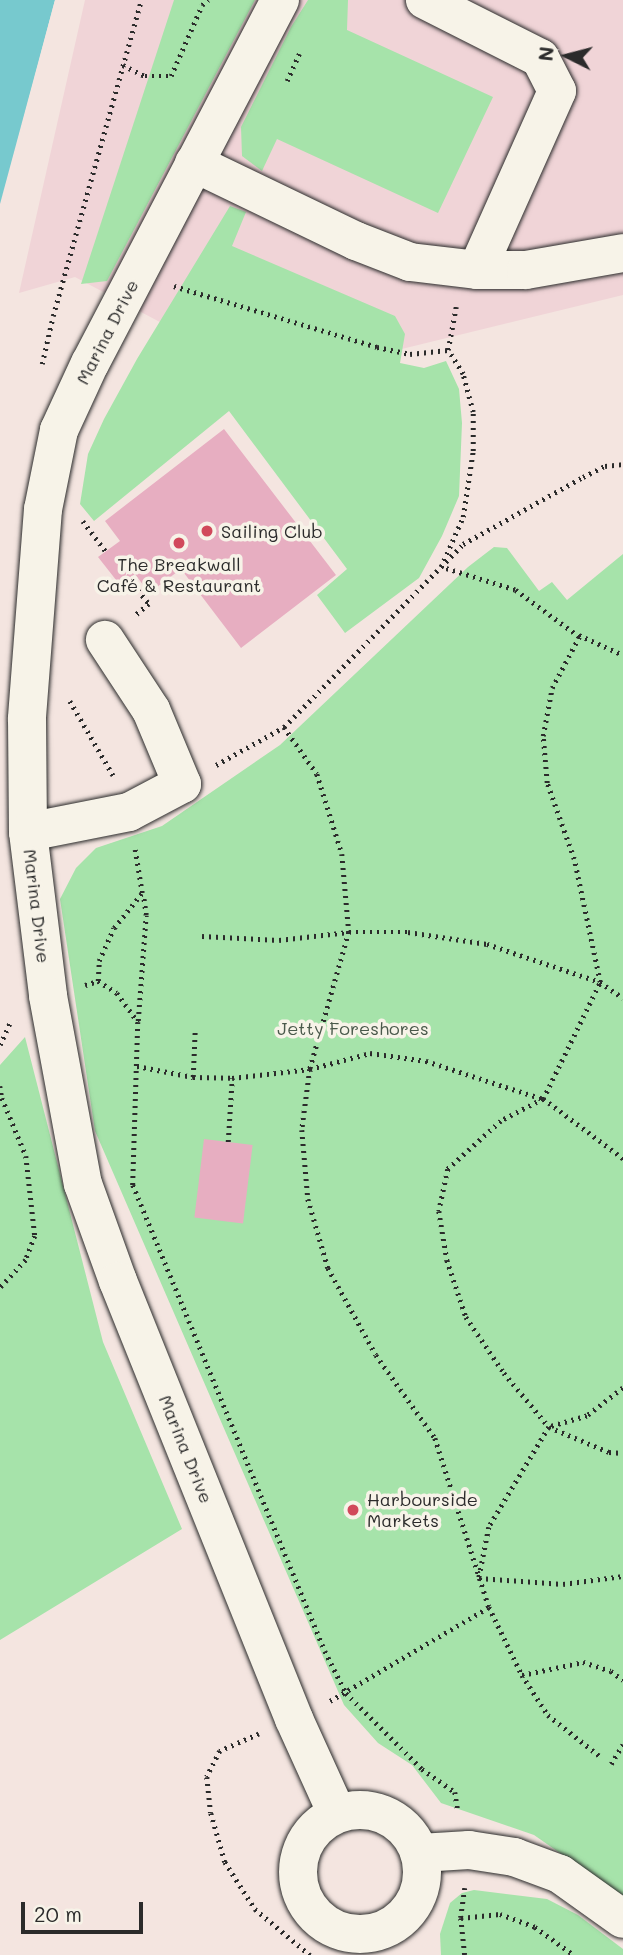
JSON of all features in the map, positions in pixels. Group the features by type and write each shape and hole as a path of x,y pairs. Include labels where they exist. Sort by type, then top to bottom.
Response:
{"street":[{"name":"Marina Drive","path":"280,0 90,363 59,430 43,509 27,719 28,832 48,996 83,1184 118,1281 294,1718 337,1814"},
{"path":"425,0 540,58 557,91 477,270"},
{"path":"194,163 356,241 410,262 477,270 526,271 623,253"},
{"path":"28,832 128,812 182,784 152,710 105,640"},
{"path":"356,1810 377,1812 395,1820 410,1835 420,1853 420,1892 384,1943 338,1930 320,1919 306,1903 299,1883 302,1852 318,1826 337,1814 356,1810"},
{"path":"420,1853 469,1850 514,1857 559,1874 623,1919"}],"path":[{"path":"53,316 141,0"},
{"path":"123,65 145,76 171,76 202,5 208,0"},
{"path":"173,286 377,348 410,354 448,350"},
{"path":"441,567 463,517 473,451 473,412 463,374 448,350 451,330"},
{"path":"182,784 284,727 463,544 605,466 623,464"},
{"path":"82,520 106,551"},
{"path":"441,567 515,590 579,637 552,688 543,736 547,783 574,859 600,982 543,1099 501,1121 448,1169 439,1211 447,1260 467,1317 504,1373 550,1427 609,1452 623,1453"},
{"path":"128,579 144,597"},
{"path":"569,630 623,655"},
{"path":"284,727 317,774 342,854 349,932 310,1069 302,1130 308,1199 328,1268 376,1355 435,1438 489,1607 522,1675 548,1715 600,1757"},
{"path":"142,894 146,915 138,1022 133,1185 325,1651 346,1693 422,1769 455,1792"},
{"path":"202,936 279,940 349,932 408,932 487,944 600,982 623,998"},
{"path":"98,981 117,993 138,1022"},
{"path":"193,1077 195,1029"},
{"path":"137,1066 193,1077 232,1078 310,1069 370,1053 426,1061 543,1099 623,1159"},
{"path":"228,1142 232,1078"},
{"path":"0,1086 2,1098 26,1156 35,1236 26,1260 0,1288"},
{"path":"479,1578 489,1527 550,1427 587,1416 623,1388"},
{"path":"479,1578 563,1584 623,1576"},
{"path":"346,1693 489,1607"},
{"path":"522,1675 583,1662 611,1671 623,1680"},
{"path":"294,1718 220,1751 207,1777 211,1813 225,1862 255,1909 310,1955"},
{"path":"611,1764 623,1744"},
{"path":"461,1918 500,1914 535,1927 574,1955"}],"shaded area":[{"path":"85,0 623,0 623,295 271,381 75,277 19,293"}],"green space":[{"path":"174,0 255,0 107,281 81,284"},
{"path":"308,0 348,0 347,30 493,97 438,213 277,139 262,171 242,156 241,127 291,27"},
{"path":"230,206 246,212 232,246 395,316 405,334 400,363 424,368 446,361 459,389 462,423 459,496 442,536 419,578 345,633 317,595 347,569 229,411 94,521 80,504 88,454 104,419 137,359"},
{"name":"Jetty Foreshores","path":"494,547 507,548 539,591 552,582 567,600 623,554 623,1897 534,1835 441,1803 412,1765 378,1743 344,1705 95,1131 60,899 76,868 96,848 162,826 280,745 468,567"},
{"path":"25,1037 103,1342 182,1529 0,1640 0,1065"},
{"path":"474,1890 547,1899 578,1915 623,1949 623,1955 441,1955 440,1934 450,1903 462,1893"}],"water":[{"path":"0,0 55,0 0,204"}],"pier":[{"path":"55,0 58,1 0,208"}],"building":[{"name":"Sailing Club","path":"224,429 336,575 241,648 181,569 149,593 135,574 120,585 98,557 120,541 105,521"},
{"path":"204,1139 253,1145 243,1223 194,1217"}],"place":[{"name":"Sailing Club","path":"207,531"},
{"name":"The Breakwall Café & Restaurant","path":"179,543"},
{"name":"Harbourside Markets","path":"353,1510"}]}
